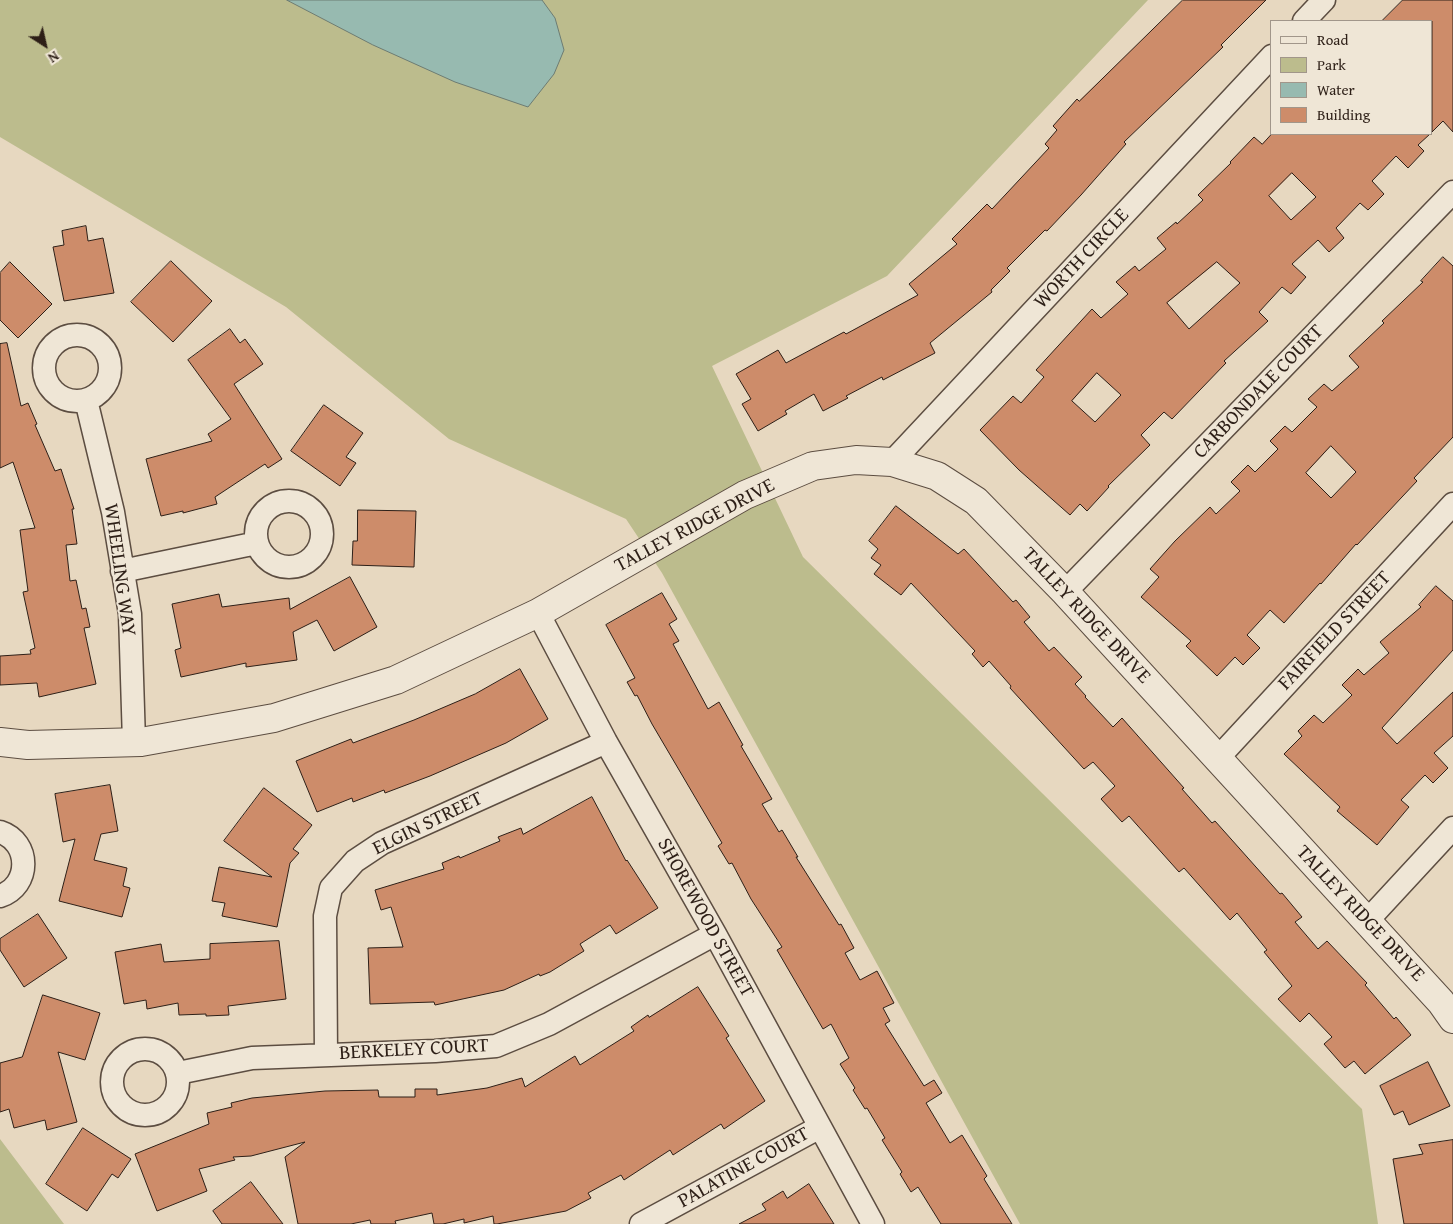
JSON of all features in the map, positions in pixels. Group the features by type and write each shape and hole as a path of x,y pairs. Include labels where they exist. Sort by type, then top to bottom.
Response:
{"street":[{"path":"1305,20 1324,0"},
{"name":"WORTH CIRCLE","path":"892,462 1270,58"},
{"name":"CARBONDALE COURT","path":"1065,592 1453,192"},
{"name":"WHEELING WAY","path":"86,400 112,512 130,614 134,742"},
{"name":"TALLEY RIDGE DRIVE","path":"0,742 28,745 134,742 274,718 396,680 538,612 754,491 813,466 856,460 892,462 937,476 976,501 1065,592 1441,1002 1453,1018"},
{"name":"FAIRFIELD STREET","path":"1218,758 1453,504"},
{"path":"122,570 257,543"},
{"name":"SHOREWOOD STREET","path":"538,612 606,742 715,934 873,1224"},
{"name":"ELGIN STREET","path":"326,1055 325,916 331,888 355,861 382,843 606,742"},
{"path":"1367,921 1453,828"},
{"path":"0,832 15,840 21,849 24,860 24,870 20,881 12,889 0,896"},
{"name":"BERKELEY COURT","path":"178,1074 252,1058 435,1051 496,1046 549,1024 715,934"},
{"name":"PALATINE COURT","path":"641,1224 820,1126"}],"green space":[{"path":"0,0 1148,0 887,276 712,366 803,557 1362,1109 1378,1224 1020,1224 662,573 626,519 449,439 286,307 0,137"},
{"path":"0,1139 64,1224 0,1224"}],"water":[{"path":"287,0 542,0 555,18 564,50 554,74 528,107 455,82 373,45"}],"building":[{"path":"1183,0 1266,0 1221,45 1223,47 1124,142 1126,144 1081,195 1047,231 1045,230 1007,268 1010,271 991,290 992,292 930,343 935,353 883,380 882,377 846,396 848,398 823,411 814,394 785,411 787,414 758,431 742,404 751,399 736,374 778,350 786,363 844,332 846,334 918,295 909,284 957,244 952,239 987,204 992,209 1049,148 1045,144 1057,130 1053,126 1077,99 1079,101"},
{"path":"1403,0 1453,0 1453,132 1443,121 1433,131 1433,20 1383,20"},
{"path":"1271,135 1429,135 1418,145 1424,151 1408,168 1396,156 1372,181 1384,194 1368,210 1360,203 1336,228 1344,238 1329,252 1318,240 1292,264 1306,277 1291,294 1282,287 1259,312 1268,321 1224,361 1226,363 1172,419 1164,412 1141,435 1150,445 1108,486 1087,511 1080,504 1070,515 1019,470 980,430 1013,396 1021,403 1044,377 1036,370 1092,309 1101,318 1128,294 1116,282 1135,266 1139,271 1166,249 1157,238 1176,222 1177,224 1203,200 1198,195 1231,163 1254,137 1262,144","holes":["1292,173 1316,197 1291,220 1269,196","1217,262 1240,283 1189,329 1167,303","1097,373 1121,395 1095,422 1072,401"]},
{"path":"86,226 88,241 103,238 114,293 64,301 53,247 64,245 62,231"},
{"path":"1443,257 1453,266 1453,437 1414,478 1417,481 1284,623 1270,610 1247,635 1260,648 1243,665 1235,657 1217,676 1186,646 1191,641 1141,597 1159,577 1150,569 1175,541 1210,507 1216,514 1240,491 1231,482 1248,465 1255,472 1278,449 1270,441 1285,426 1292,432 1317,407 1308,399 1324,384 1332,391 1359,367 1349,356 1384,323 1382,321 1423,282 1421,281","holes":["1331,446 1356,472 1331,498 1306,473"]},
{"path":"171,261 212,301 173,342 131,302"},
{"path":"10,262 52,304 18,338 0,320 0,273"},
{"path":"230,329 240,343 245,339 263,364 234,384 282,459 268,468 265,464 215,497 217,504 183,513 183,511 161,516 146,459 212,441 208,434 231,419 188,360"},
{"path":"7,343 21,406 28,403 37,424 35,425 55,471 61,469 74,509 72,509 77,544 66,545 70,581 76,580 82,609 86,608 90,627 84,628 96,684 39,697 37,683 0,685 0,656 31,654 30,650 35,648 23,592 28,591 20,530 35,528 13,462 0,468 0,344"},
{"path":"324,405 363,433 346,457 356,463 340,486 291,451"},
{"path":"896,506 958,554 964,549 1013,602 1016,600 1030,617 1024,622 1049,651 1054,647 1082,677 1075,684 1085,697 1113,727 1122,718 1184,788 1182,789 1212,823 1215,821 1280,894 1282,893 1302,917 1295,922 1318,949 1327,941 1367,983 1365,985 1394,1019 1396,1017 1411,1035 1365,1074 1354,1061 1345,1068 1324,1044 1332,1037 1309,1013 1300,1022 1278,999 1292,986 1264,952 1267,950 1237,913 1230,920 1184,868 1179,872 1129,816 1122,822 1101,799 1115,786 1093,762 1084,769 1010,688 1011,686 989,661 983,667 972,654 975,651 911,583 901,595 874,574 881,565 871,558 878,549 869,541"},
{"path":"358,510 416,511 414,567 352,565 353,541 357,541"},
{"path":"350,577 377,627 334,651 317,620 293,632 297,660 246,667 246,663 181,677 175,650 181,648 172,604 219,594 222,607 289,598 290,609"},
{"path":"1436,586 1453,601 1453,650 1382,728 1397,744 1453,692 1453,736 1434,753 1448,768 1433,783 1425,775 1401,800 1409,807 1377,845 1337,811 1340,807 1284,754 1302,736 1298,731 1314,715 1323,723 1352,695 1342,685 1358,669 1364,675 1389,653 1380,642 1421,607 1419,605"},
{"path":"662,593 677,619 669,624 679,641 673,644 708,709 719,702 743,745 741,746 772,799 762,804 779,832 782,830 798,857 796,857 839,925 841,924 854,948 845,953 860,980 877,971 894,1003 883,1008 890,1021 885,1024 924,1086 934,1080 942,1093 926,1103 950,1143 962,1135 987,1176 984,1179 1012,1224 941,1224 918,1187 911,1192 900,1174 902,1172 882,1140 885,1138 867,1108 865,1109 853,1090 855,1088 840,1064 849,1058 831,1024 823,1029 777,950 782,947 751,899 732,863 729,864 718,846 722,843 637,695 635,696 627,682 635,678 606,625"},
{"path":"520,669 548,719 506,743 430,776 385,793 384,790 353,802 352,798 317,812 296,761 351,739 353,743 414,720 475,694"},
{"path":"110,785 118,831 101,834 94,860 127,868 123,886 130,888 122,917 59,901 75,839 63,842 55,794"},
{"path":"264,788 312,825 293,849 299,853 290,863 277,927 222,916 225,903 212,901 219,867 272,877 224,841"},
{"path":"592,797 626,861 658,908 616,934 610,925 580,944 584,951 550,972 540,976 539,974 504,990 435,1005 434,1002 370,1004 368,948 403,947 391,907 381,910 375,890 444,869 442,863 459,856 460,858 500,841 498,837 521,828 523,834"},
{"path":"38,914 67,958 24,987 0,950 0,939"},
{"path":"279,941 286,999 228,1006 229,1015 206,1016 206,1014 179,1015 178,1003 147,1009 146,1000 124,1004 115,952 161,944 164,962 210,959 210,944"},
{"path":"698,987 729,1036 726,1038 765,1101 724,1129 721,1124 673,1155 670,1150 624,1180 621,1175 588,1193 591,1198 566,1211 497,1224 494,1224 493,1216 464,1223 464,1219 434,1224 432,1213 395,1221 396,1224 371,1224 370,1220 351,1224 298,1224 285,1157 305,1142 251,1156 233,1157 235,1160 199,1169 207,1191 157,1211 135,1154 209,1124 207,1113 232,1107 231,1103 252,1098 325,1091 378,1090 379,1097 415,1097 415,1089 437,1089 437,1095 487,1088 522,1078 525,1087 575,1056 580,1065 634,1031 631,1027 648,1015 649,1017"},
{"path":"43,995 100,1013 85,1060 58,1052 77,1122 47,1130 45,1120 14,1128 9,1109 0,1112 0,1063 22,1057"},
{"path":"1428,1062 1450,1106 1409,1125 1403,1111 1394,1115 1380,1086"},
{"path":"83,1128 131,1159 118,1178 112,1174 87,1211 46,1184"},
{"path":"1453,1140 1453,1224 1404,1224 1393,1159 1423,1154 1419,1145"},
{"path":"251,1182 283,1224 222,1224 213,1211"},
{"path":"809,1184 834,1224 739,1224 766,1210 762,1204 783,1191 787,1198"}]}
